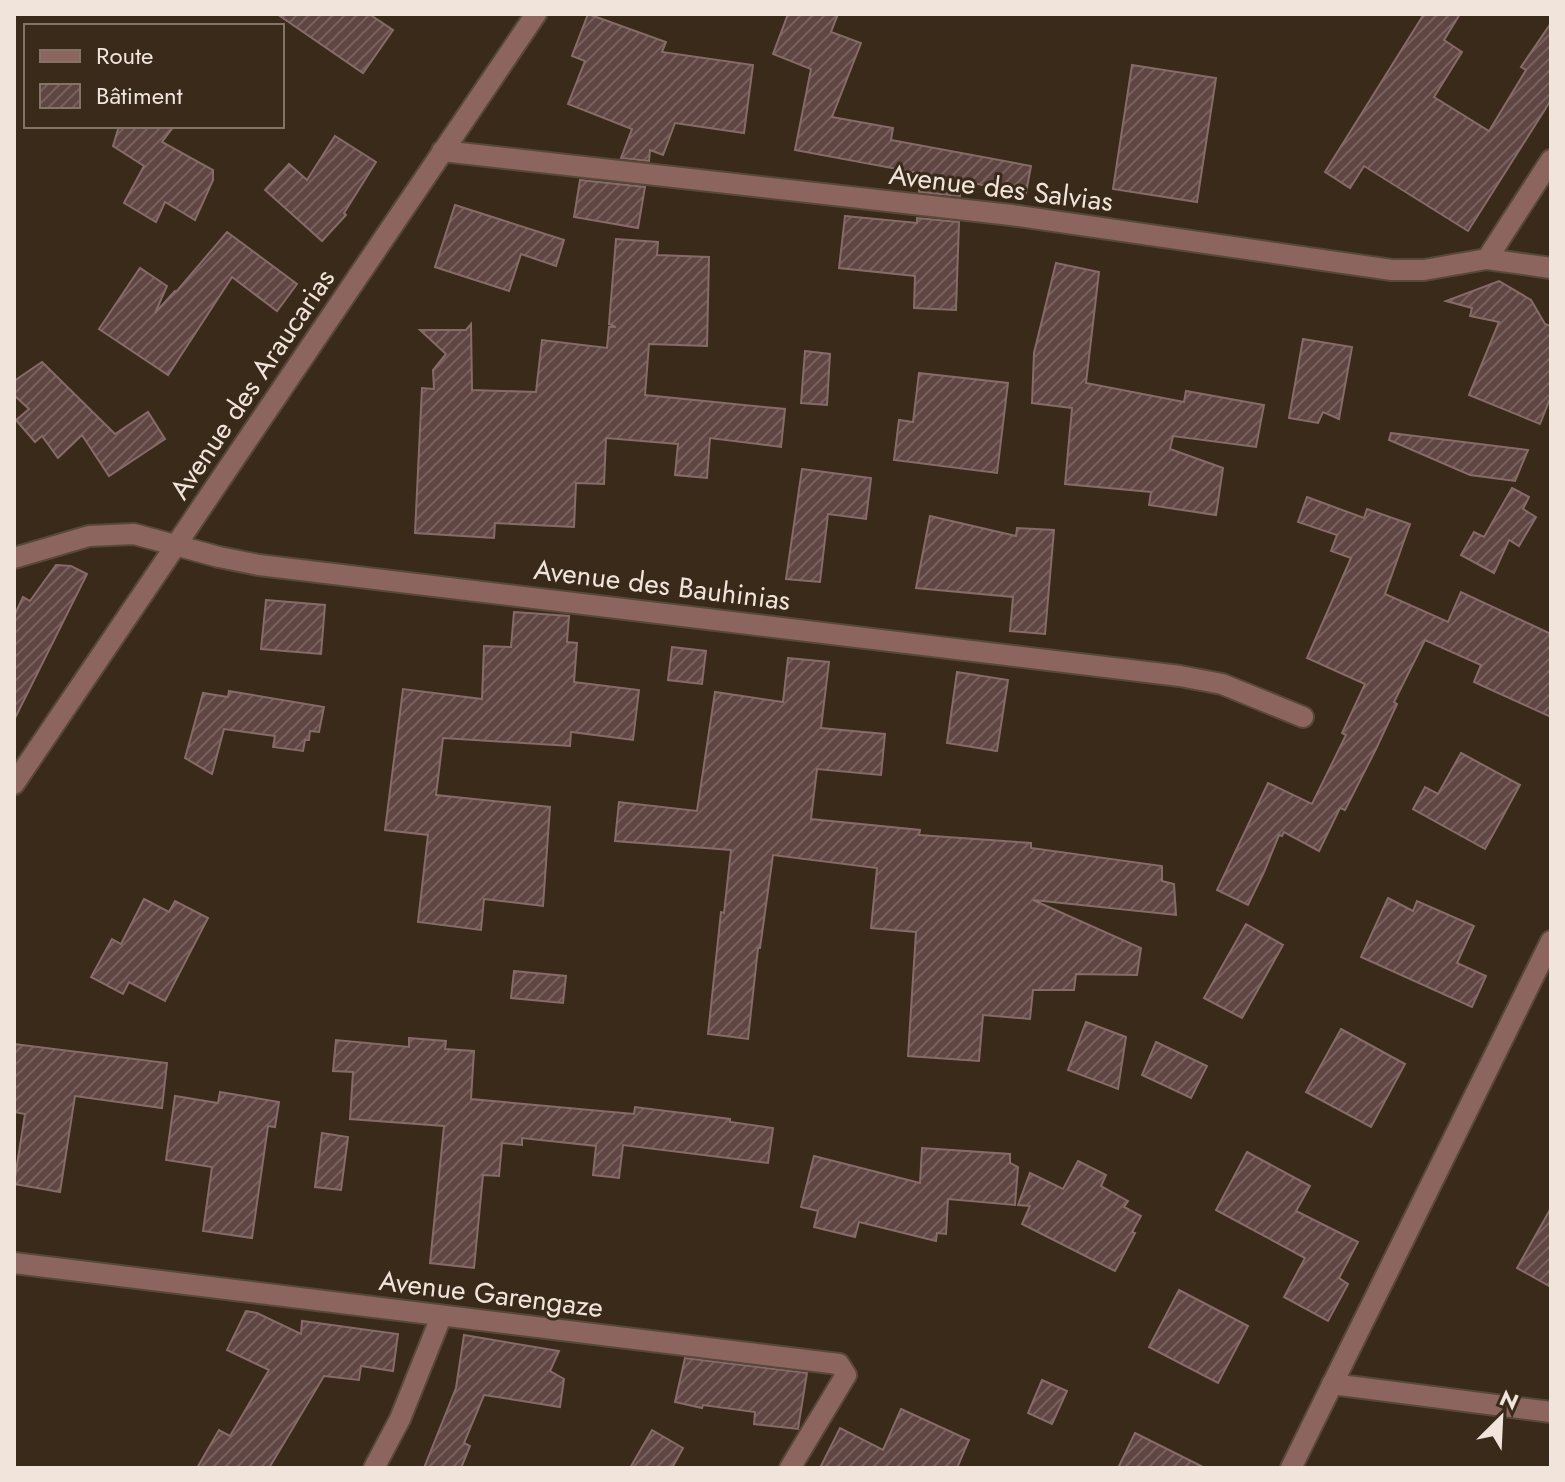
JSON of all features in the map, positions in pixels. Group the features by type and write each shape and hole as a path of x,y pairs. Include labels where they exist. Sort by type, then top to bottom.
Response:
{"street":[{"name":"Avenue des Araucarias","path":"14,784 536,14"},
{"name":"Avenue des Salvias","path":"442,151 1011,215 1392,270 1424,270 1487,259 1551,268"},
{"path":"1487,259 1551,160"},
{"name":"Avenue des Bauhinias","path":"14,558 89,536 134,534 259,565 1180,676 1222,684 1303,717"},
{"path":"1291,1468 1551,941"},
{"name":"Avenue Garengaze","path":"14,1263 839,1364 846,1375 790,1468"},
{"path":"374,1468 400,1419 441,1317"},
{"path":"1332,1384 1551,1412"}],"building":[{"path":"277,14 369,14 393,30 363,73"},
{"path":"588,14 666,42 662,52 753,65 744,133 675,123 663,155 650,150 649,161 621,158 632,129 568,104 585,61 572,56"},
{"path":"788,14 838,14 831,32 861,43 832,117 893,128 891,140 1031,166 1026,193 961,181 960,196 919,192 919,173 795,150 811,69 773,54"},
{"path":"1424,14 1460,14 1444,40 1462,52 1434,97 1489,131 1526,70 1521,67 1551,23 1551,100 1468,231 1364,166 1350,188 1325,172"},
{"path":"1132,65 1216,78 1197,202 1113,189"},
{"path":"118,128 172,128 162,142 213,170 213,180 195,220 165,202 156,222 124,203 144,166 113,146"},
{"path":"335,136 376,162 344,213 346,215 322,241 265,190 289,164 307,180"},
{"path":"580,180 645,187 638,228 574,217"},
{"path":"455,205 564,240 556,266 521,254 509,291 435,267"},
{"path":"845,216 917,223 917,218 959,222 956,310 914,308 915,276 839,268"},
{"path":"227,232 297,284 277,311 232,277 168,375 99,329 140,268 167,286 155,313"},
{"path":"616,239 658,242 657,255 709,257 707,346 649,344 645,395 785,409 781,447 710,438 707,478 675,475 678,444 606,438 604,484 576,483 574,527 495,523 494,538 415,533 422,388 434,389 433,370 446,354 420,330 466,330 471,324 472,390 536,392 542,340 607,348 609,327 616,327 609,324"},
{"path":"1056,263 1099,272 1086,383 1184,402 1186,391 1264,405 1256,447 1173,436 1170,449 1223,468 1216,515 1149,505 1151,492 1065,484 1072,408 1032,403 1034,353"},
{"path":"1499,281 1531,300 1545,324 1551,326 1551,396 1540,424 1469,395 1499,322 1470,316 1472,308 1446,301"},
{"path":"1303,339 1352,347 1339,419 1323,412 1318,423 1289,418"},
{"path":"805,351 830,354 827,405 801,403"},
{"path":"42,362 115,434 148,412 165,439 109,476 82,435 58,458 42,436 35,442 16,420 29,409 14,395 14,381"},
{"path":"919,373 1008,383 997,473 894,460 899,420 913,422"},
{"path":"1391,433 1528,450 1515,481 1470,475 1389,440"},
{"path":"802,469 871,478 866,519 828,514 820,582 786,579"},
{"path":"1512,488 1529,497 1523,509 1536,517 1519,546 1509,540 1494,573 1461,555 1474,532 1484,537"},
{"path":"1307,497 1364,518 1367,509 1410,524 1385,594 1448,622 1461,592 1551,634 1551,717 1474,682 1481,665 1425,640 1394,702 1397,704 1376,749 1345,810 1340,808 1319,851 1284,832 1282,836 1279,835 1248,905 1217,890 1268,783 1312,804 1346,735 1342,733 1365,684 1307,658 1351,558 1331,551 1337,535 1298,522"},
{"path":"930,516 1016,536 1017,528 1054,530 1045,634 1010,631 1013,597 916,588"},
{"path":"56,565 71,566 87,574 14,720 14,616 23,597 30,601"},
{"path":"266,600 325,605 321,654 261,649"},
{"path":"514,612 569,616 567,642 577,643 574,682 639,690 633,740 571,732 570,746 443,738 436,795 550,807 543,906 484,899 481,930 418,922 428,835 385,830 403,689 482,699 484,646 511,647"},
{"path":"672,647 706,651 702,684 668,680"},
{"path":"788,658 829,662 821,728 885,734 881,775 817,769 811,819 920,830 919,835 1031,843 1031,848 1162,866 1162,881 1174,884 1176,915 1033,900 1141,948 1137,975 1076,974 1074,990 1033,990 1030,1019 983,1015 979,1061 908,1056 916,932 871,928 877,868 773,855 748,1039 708,1034 731,850 615,841 619,802 697,811 715,692 783,702"},
{"path":"957,672 1008,680 997,751 947,743"},
{"path":"229,691 324,707 319,732 310,731 303,751 273,747 275,736 224,729 212,774 185,758 203,693 228,697"},
{"path":"1461,753 1520,785 1485,849 1413,809 1425,787 1438,794"},
{"path":"1388,898 1413,911 1417,901 1474,926 1457,963 1486,976 1472,1007 1361,957"},
{"path":"144,899 169,912 175,901 208,918 165,1001 129,982 123,994 91,977 112,939 121,944"},
{"path":"1246,924 1283,945 1242,1018 1204,998"},
{"path":"514,971 566,976 563,1003 511,998"},
{"path":"1086,1022 1126,1037 1118,1089 1068,1070"},
{"path":"1341,1029 1405,1064 1371,1127 1306,1092"},
{"path":"409,1038 446,1041 445,1049 474,1051 471,1099 634,1114 635,1107 730,1119 730,1122 773,1128 768,1163 623,1145 619,1178 593,1175 596,1146 522,1138 522,1145 502,1143 499,1176 483,1175 474,1268 430,1263 444,1126 350,1119 353,1072 333,1071 336,1040 409,1047"},
{"path":"1156,1042 1207,1066 1191,1098 1142,1075"},
{"path":"14,1044 167,1063 162,1108 75,1096 60,1192 14,1184 25,1114 14,1112"},
{"path":"220,1092 279,1102 275,1127 268,1126 252,1238 203,1231 212,1167 166,1160 175,1096 218,1103"},
{"path":"322,1133 348,1137 341,1190 315,1187"},
{"path":"922,1148 1010,1154 1010,1163 1018,1167 1015,1205 948,1199 946,1234 937,1233 936,1241 859,1222 855,1237 814,1227 818,1211 801,1207 814,1156 920,1183"},
{"path":"1247,1152 1310,1186 1296,1211 1358,1242 1339,1278 1348,1284 1328,1321 1284,1297 1305,1258 1216,1210"},
{"path":"1078,1161 1106,1175 1101,1186 1128,1201 1124,1207 1141,1216 1115,1271 1022,1224 1030,1206 1018,1205 1030,1173 1063,1189"},
{"path":"1551,1208 1551,1287 1517,1268"},
{"path":"1179,1290 1248,1326 1218,1383 1149,1347"},
{"path":"246,1311 301,1334 302,1321 398,1334 393,1371 361,1366 359,1380 324,1376 269,1468 197,1468 219,1430 230,1436 269,1370 227,1350"},
{"path":"464,1335 559,1351 550,1371 564,1379 560,1407 484,1395 464,1443 470,1446 461,1468 424,1468 456,1388"},
{"path":"685,1358 807,1373 798,1429 754,1424 755,1412 703,1405 702,1408 675,1402"},
{"path":"1042,1380 1067,1391 1052,1424 1028,1413"},
{"path":"901,1409 969,1440 957,1468 820,1468 840,1428 883,1450"},
{"path":"652,1430 683,1448 672,1468 630,1468"},
{"path":"1135,1433 1205,1468 1118,1468"}]}
